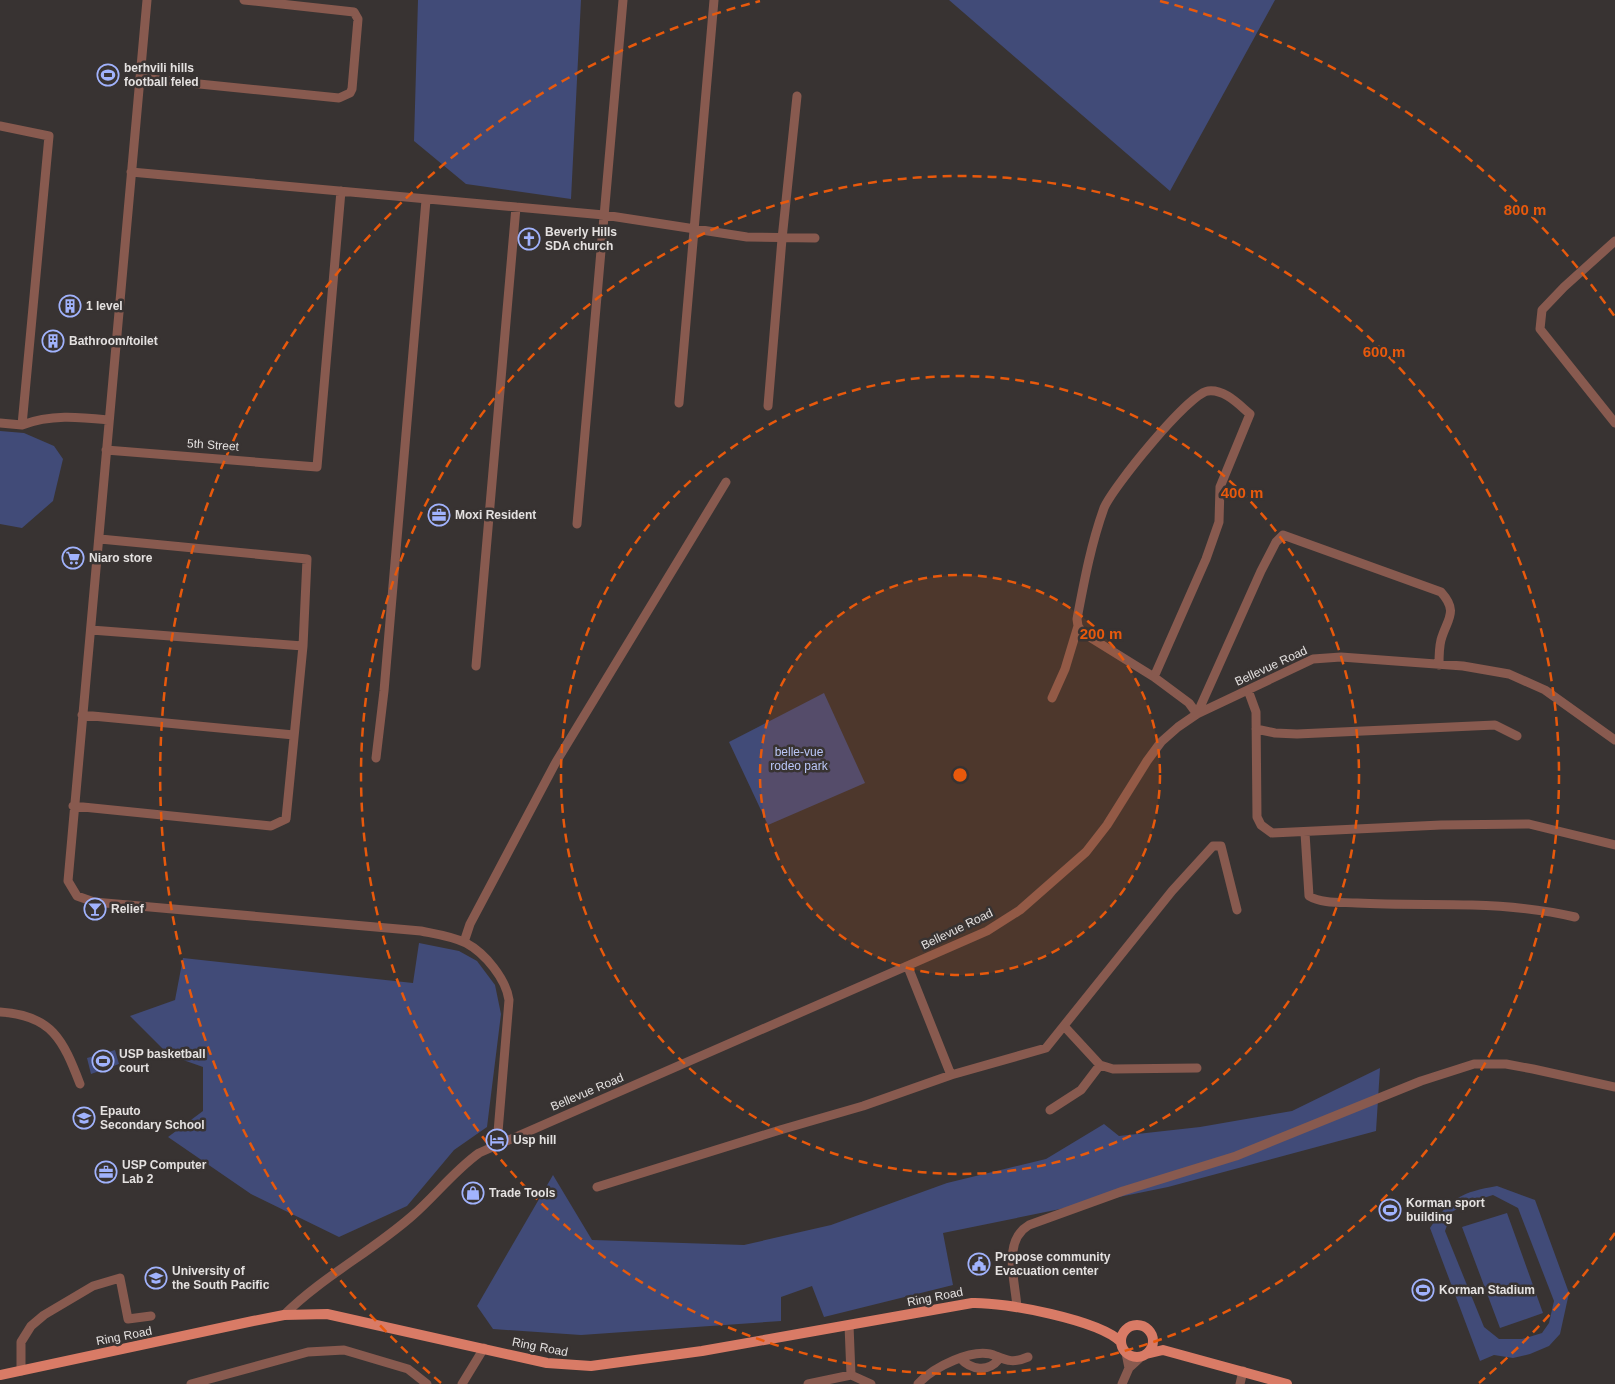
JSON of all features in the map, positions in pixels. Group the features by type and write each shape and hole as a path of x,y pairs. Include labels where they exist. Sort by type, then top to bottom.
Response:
{"main road":[{"name":"Ring Road","path":"0,1375 284,1315 327,1314 547,1363 591,1366 660,1358 972,1303 994,1303 1017,1307 1106,1331 1127,1330"},
{"path":"1164,1350 1143,1327 1134,1326 1127,1330 1121,1342 1126,1353 1131,1356 1164,1350 1287,1384"},
{"name":"Ring Road","path":"1106,1331 1121,1342"},
{"path":"1144,1355 1152,1346 1152,1337"}],"street":[{"path":"147,0 106,450 100,539 73,806 68,881 71,889 84,900 128,906 421,931 464,942 479,953 500,976 507,990 508,1021 497,1144"},
{"path":"140,78 339,98 350,93 358,19 354,12 244,0"},
{"path":"577,524 623,0"},
{"path":"679,403 714,0"},
{"path":"768,406 782,238 797,96"},
{"path":"0,126 49,136 22,425"},
{"path":"131,172 604,215 747,237 815,238"},
{"name":"5th Street","path":"106,450 317,467 340,191"},
{"path":"376,758 384,691 426,200"},
{"path":"476,666 516,207"},
{"path":"1615,241 1564,287 1542,310 1540,329 1615,423"},
{"path":"1052,698 1065,670 1078,626 1077,619 1092,552 1104,508 1114,488 1185,407 1199,394 1215,391 1228,396 1250,414 1220,487 1219,522 1206,560 1154,677"},
{"path":"0,423 22,425 37,420 74,416 109,420"},
{"path":"464,942 470,924 556,762 726,482"},
{"path":"1078,626 1083,633 1154,677 1189,703 1197,714 1261,571 1276,542 1283,534 1441,592 1449,601 1451,614 1441,639 1439,664"},
{"path":"73,806 271,826 286,819 303,646 307,560 100,539"},
{"path":"91,630 303,646"},
{"name":"Bellevue Road","path":"284,1315 304,1294 411,1217 460,1167 479,1153 750,1033 908,967 987,931 1020,910 1086,852 1107,826 1161,742 1178,727 1197,714 1313,659 1326,657 1439,664 1485,669 1509,674 1531,684 1574,709 1615,740"},
{"path":"1248,690 1256,712 1257,809 1261,825 1272,833 1305,833 1442,825 1529,824 1615,845"},
{"path":"82,715 294,735"},
{"path":"1256,729 1276,734 1297,734 1495,725 1517,736"},
{"path":"1305,833 1309,896 1313,899 1325,902 1387,905 1497,906 1575,917"},
{"path":"597,1187 863,1106 951,1075 1046,1048 1172,891 1213,846 1221,846 1237,910"},
{"path":"908,967 951,1075"},
{"path":"0,1012 30,1016 57,1034 65,1046 80,1084"},
{"path":"1064,1026 1100,1065 1113,1069 1197,1068"},
{"path":"1017,1307 1012,1250 1018,1233 1029,1225 1124,1190 1236,1156 1421,1081 1474,1064 1491,1063 1524,1067 1615,1087"},
{"path":"1050,1110 1081,1090 1100,1065"},
{"path":"21,1371 21,1342 31,1326 44,1315 93,1286 120,1278 128,1319 151,1316"},
{"path":"845,1378 849,1325"},
{"path":"462,1384 484,1348"},
{"path":"191,1384 308,1352 344,1350 408,1369 427,1384"},
{"path":"1126,1353 1129,1368"},
{"path":"918,1384 941,1365 960,1358 985,1354 996,1356 1006,1361 1019,1361 1028,1356"},
{"path":"1122,1384 1129,1368 1144,1355"},
{"path":"960,1358 971,1367 979,1369 992,1366 999,1359"},
{"path":"1240,1384 1243,1371"},
{"path":"808,1384 845,1378 871,1384"}],"green space":[{"path":"418,0 581,0 571,199 466,184 414,141"},
{"path":"949,0 1275,0 1170,191"},
{"path":"0,431 24,433 54,446 63,459 53,501 22,528 0,524"},
{"name":"belle-vue rodeo park","path":"824,693 865,783 768,825 729,742"},
{"path":"419,943 459,951 477,961 495,985 501,1014 487,1127 454,1150 407,1206 339,1237 251,1194 168,1137 203,1111 203,1067 169,1055 130,1016 175,1000 183,958 413,983"},
{"name":"USP basketball court","path":"115,1050 119,1064 91,1074 87,1058"},
{"path":"1380,1068 1376,1131 1168,1187 943,1233 953,1285 824,1317 812,1286 781,1297 781,1321 581,1335 493,1329 477,1306 553,1175 592,1240 744,1245 831,1225 947,1183 1046,1159 1104,1124 1119,1136 1200,1127 1292,1111"},
{"path":"1497,1186 1535,1200 1569,1293 1560,1334 1549,1346 1530,1354 1513,1358 1494,1355 1480,1361 1430,1228 1444,1210 1458,1198 1475,1191","holes":["1493,1195 1518,1208 1554,1301 1549,1323 1542,1333 1522,1339 1499,1339 1484,1327 1445,1231 1452,1212 1467,1203"]},
{"path":"1507,1213 1543,1313 1500,1328 1462,1227"}],"place":[{"name":"berhvili hills football feled","path":"108,75"},
{"name":"Beverly Hills SDA church","path":"529,239"},
{"name":"1 level","path":"70,306"},
{"name":"Bathroom/toilet","path":"53,341"},
{"name":"Moxi Resident","path":"439,515"},
{"name":"Niaro store","path":"73,558"},
{"name":"Relief","path":"95,909"},
{"name":"USP basketball court","path":"103,1061"},
{"name":"Epauto Secondary School","path":"84,1118"},
{"name":"Usp hill","path":"497,1140"},
{"name":"USP Computer Lab 2","path":"106,1172"},
{"name":"Trade Tools","path":"473,1193"},
{"name":"Korman sport building","path":"1390,1210"},
{"name":"Propose community Evacuation center","path":"979,1264"},
{"name":"University of the South Pacific","path":"156,1278"},
{"name":"Korman Stadium","path":"1423,1290"}]}
